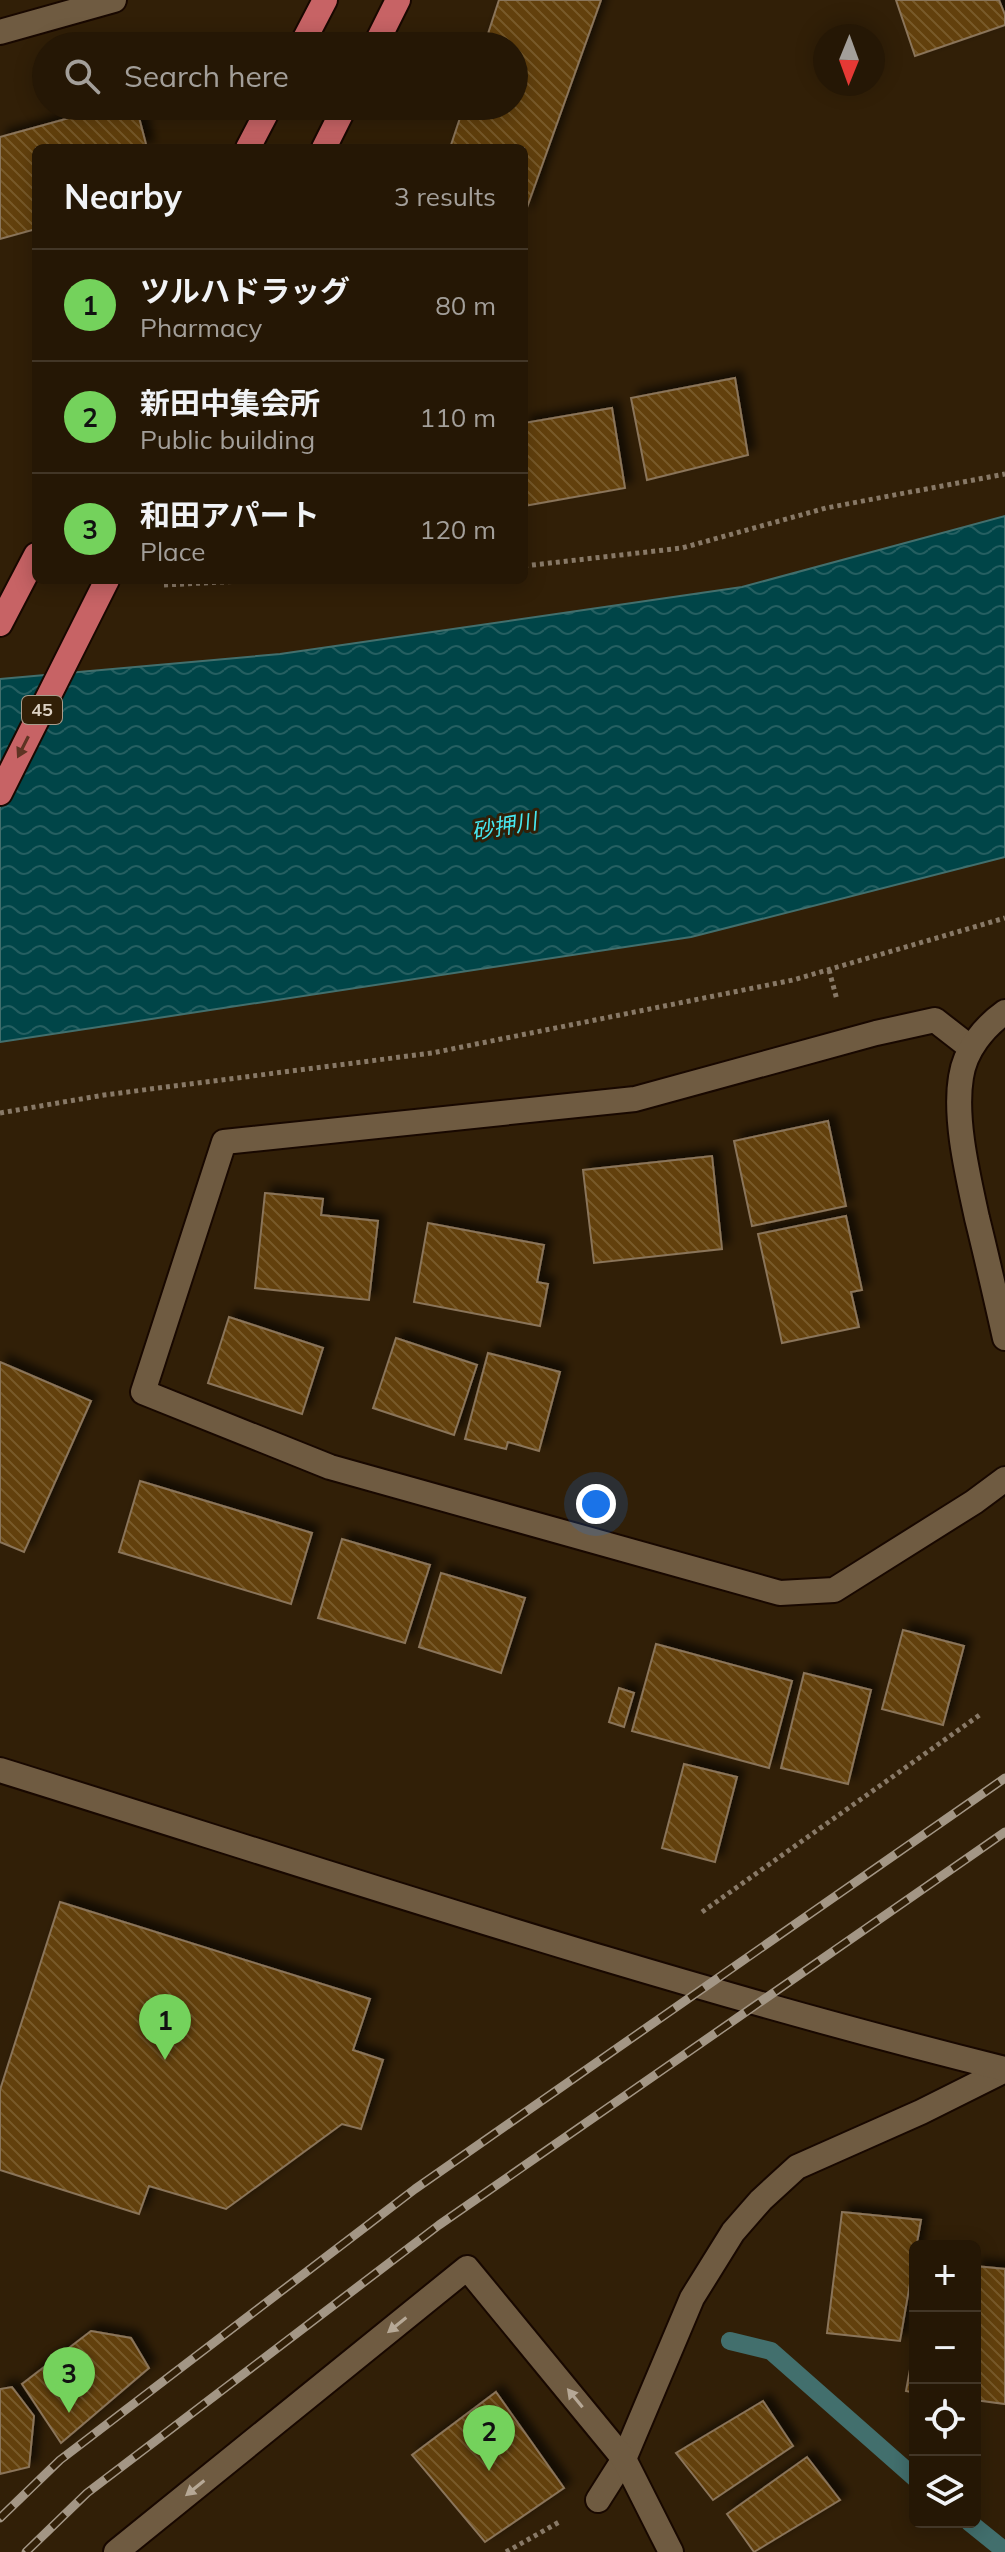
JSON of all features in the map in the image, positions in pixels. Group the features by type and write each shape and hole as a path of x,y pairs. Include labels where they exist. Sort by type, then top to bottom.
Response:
{"highway":[{"path":"308,32 325,0"},
{"path":"382,32 398,0"},
{"path":"250,144 263,120"},
{"path":"326,144 338,120"},
{"path":"0,624 32,563"},
{"name":"45","path":"0,793 105,584"}],"street":[{"path":"0,32 114,0"},
{"path":"1005,1012 992,1021 971,1048 961,1077 961,1127 966,1170 1005,1338"},
{"path":"971,1048 935,1020 876,1033 635,1099 224,1142 143,1392 330,1467 780,1593 834,1590 974,1502 1005,1479"},
{"path":"0,1770 618,1963 851,2031 1005,2070"},
{"path":"598,2500 624,2459 692,2298 733,2232 761,2200 797,2167 921,2112 1005,2070"},
{"path":"116,2552 467,2268 624,2459 671,2552"}],"path":[{"path":"528,566 682,548 826,508 1005,474"},
{"path":"164,585 183,584"},
{"path":"0,1113 104,1095 448,1050 793,980 1005,918"},
{"path":"702,1912 981,1714"},
{"path":"506,2552 598,2500"}],"water":[{"name":"砂押川","path":"1005,516 1005,857 691,937 0,1042 0,679 280,654 742,587"}],"building":[{"path":"499,0 601,0 528,205 528,144 451,144 459,120 528,120 528,32 489,32"},
{"path":"896,0 999,0 1005,25 915,56"},
{"path":"62,120 140,120 146,144 32,144 32,230 0,239 0,137"},
{"path":"735,378 748,455 647,480 631,398"},
{"path":"612,408 625,488 528,505 528,422"},
{"path":"828,1121 846,1206 752,1226 734,1141"},
{"path":"712,1156 722,1249 594,1263 583,1170"},
{"path":"265,1193 323,1199 321,1215 378,1221 369,1300 255,1288"},
{"path":"846,1216 862,1290 851,1292 859,1327 782,1343 758,1234"},
{"path":"428,1223 544,1245 537,1282 548,1284 540,1326 414,1302"},
{"path":"229,1317 323,1348 302,1414 208,1383"},
{"path":"396,1338 477,1365 454,1435 373,1408"},
{"path":"488,1353 560,1372 539,1451 508,1442 506,1449 465,1439"},
{"path":"0,1362 91,1401 24,1552 0,1542"},
{"path":"140,1481 312,1533 291,1604 119,1552"},
{"path":"342,1539 430,1565 405,1643 318,1618"},
{"path":"441,1573 525,1598 501,1673 419,1647"},
{"path":"903,1630 964,1646 943,1725 882,1709"},
{"path":"656,1644 792,1681 769,1768 632,1731"},
{"path":"804,1673 871,1690 848,1784 781,1768"},
{"path":"619,1688 634,1693 624,1727 609,1722"},
{"path":"684,1764 737,1777 715,1862 662,1848"},
{"path":"60,1902 370,1999 353,2050 383,2060 361,2129 342,2124 226,2209 149,2186 139,2214 0,2170 0,2090"},
{"path":"842,2212 921,2220 918,2240 909,2240 909,2289 900,2341 827,2333"},
{"path":"981,2267 1005,2269 1005,2404 981,2401"},
{"path":"91,2331 131,2338 149,2368 61,2443 22,2384"},
{"path":"12,2387 34,2416 29,2467 0,2474 0,2389"},
{"path":"496,2392 564,2488 485,2542 412,2455"},
{"path":"763,2401 793,2446 713,2500 676,2453"},
{"path":"807,2457 840,2500 754,2552 727,2514"}],"waterway":[{"path":"730,2341 771,2351 909,2473"},
{"path":"976,2528 1005,2551"}],"railway":[{"path":"0,2518 60,2460 415,2189 1005,1778"},
{"path":"26,2552 87,2493 439,2225 1005,1832"}],"place":[{"name":"ツルハドラッグ","path":"165,2060"},
{"name":"和田アパート","path":"69,2413"},
{"name":"新田中集会所","path":"489,2471"}]}
